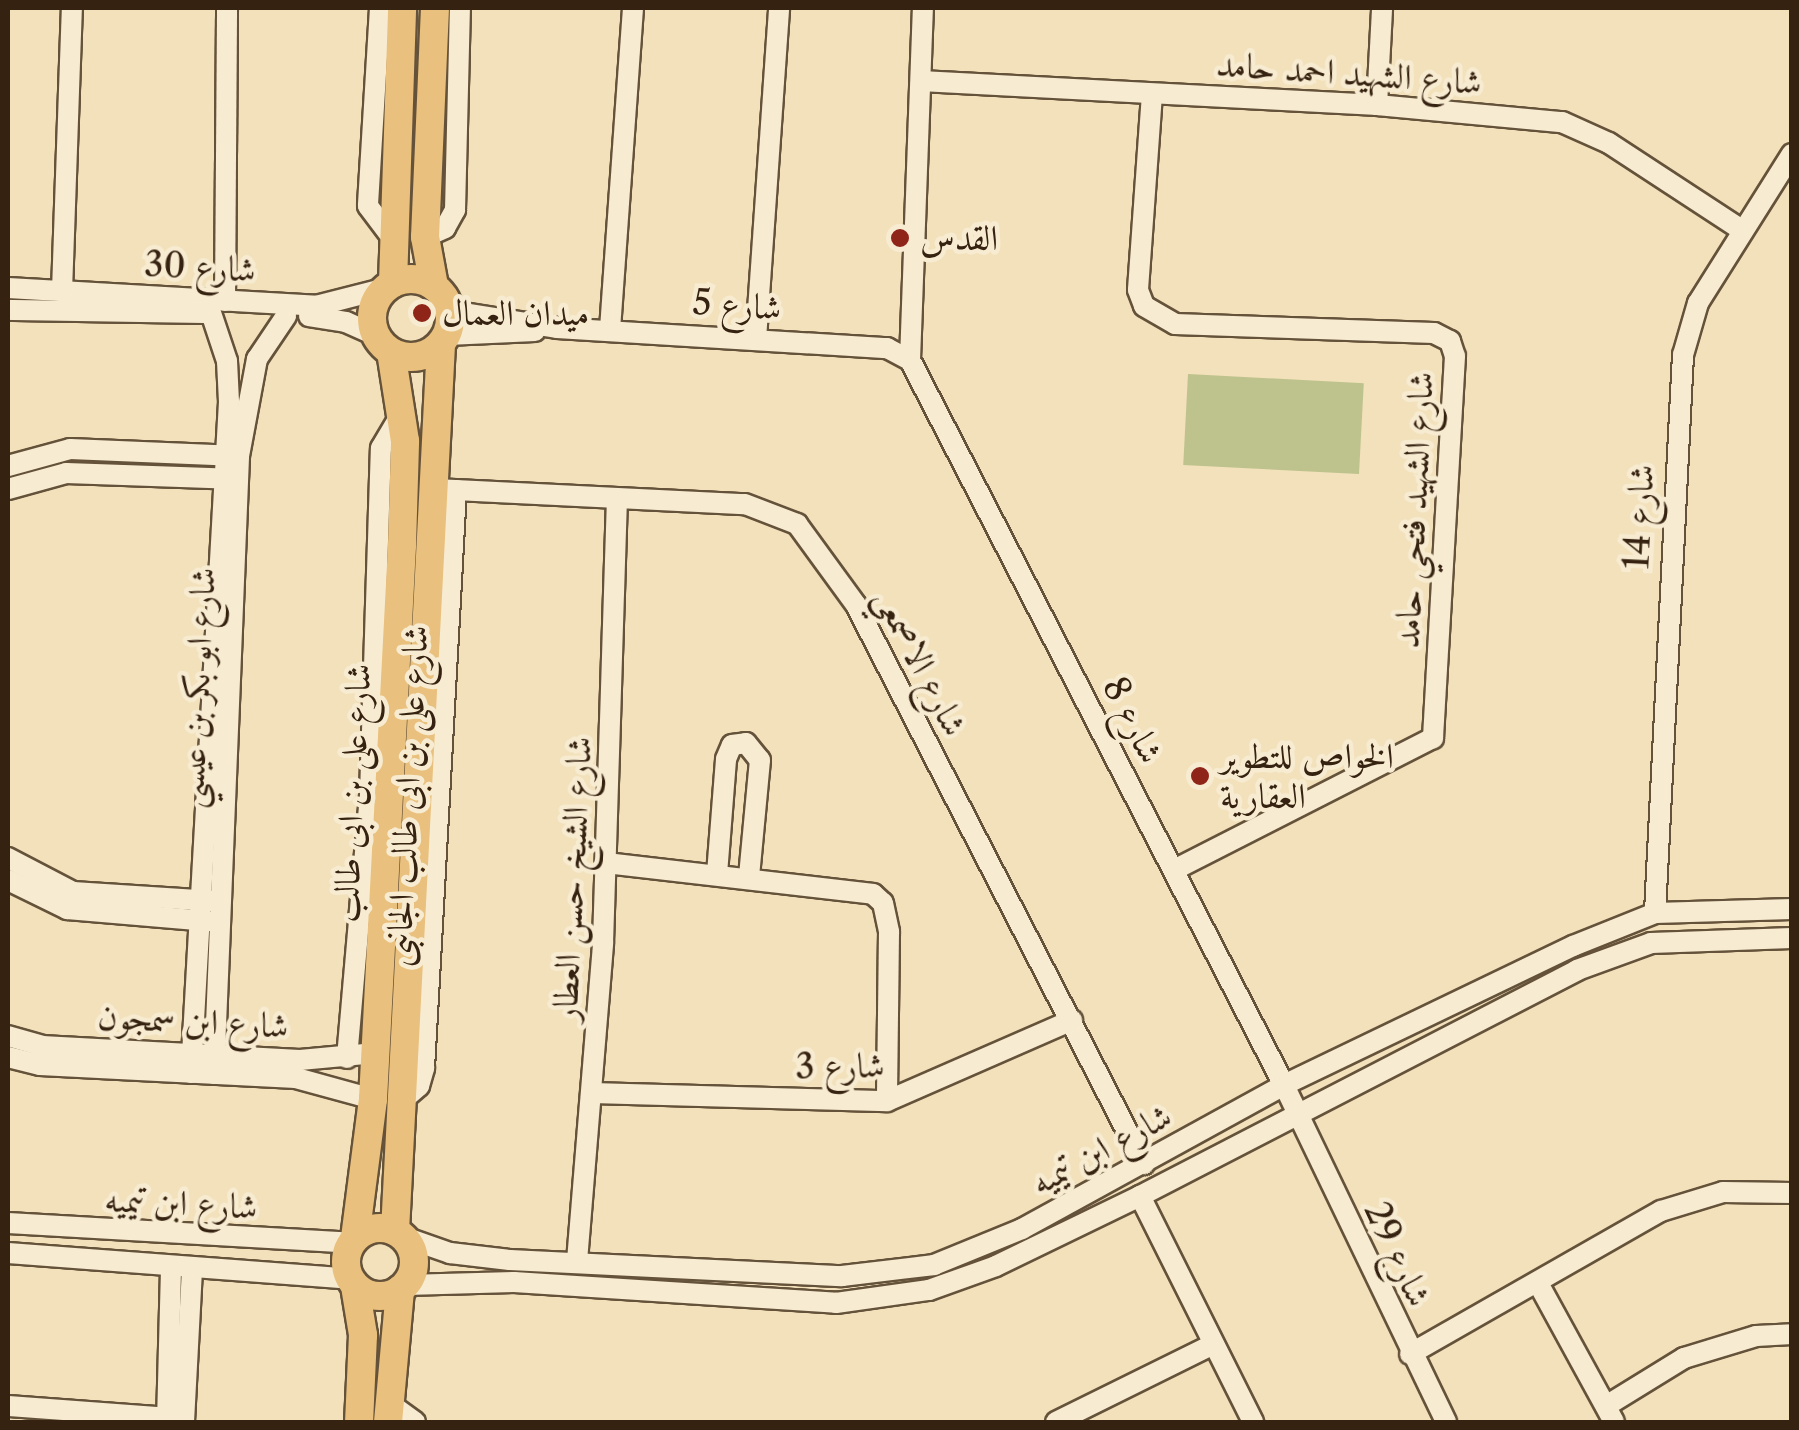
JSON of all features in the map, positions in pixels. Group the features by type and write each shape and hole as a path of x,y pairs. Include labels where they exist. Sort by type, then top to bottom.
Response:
{"main road":[{"path":"389,285 386,93 402,8"},
{"path":"434,286 406,279 389,285 372,308 383,344 418,357 446,330 425,237 435,8"},
{"path":"390,235 425,237"},
{"name":"شارع على بن ابى طالب","path":"400,1234 404,1099 446,490 446,330"},
{"name":"شارع على بن ابى طالب","path":"353,1240 376,1053 375,861 390,546 402,412 383,344"},
{"path":"370,1229 400,1234 414,1256 371,1418 364,1335 352,1282 353,1240 370,1229"},
{"path":"352,1282 372,1296 403,1287"}],"street":[{"path":"62,291 72,8"},
{"name":"شارع ابو بكر بن عيسي","path":"192,1074 209,911 232,455 228,362 218,307 227,8"},
{"path":"380,8 386,93"},
{"path":"425,237 445,228 456,210 460,8"},
{"path":"610,329 632,8"},
{"path":"756,339 778,8"},
{"path":"910,360 923,8"},
{"path":"1377,104 1382,8"},
{"name":"شارع الشهيد احمد حامد","path":"921,81 1377,104 1578,127 1742,230"},
{"name":"شارع الشهيد فتحي حامد","path":"1152,94 1138,290 1144,306 1175,324 1434,333 1450,341 1455,356 1432,738 1174,870"},
{"name":"شارع 14","path":"1650,943 1680,379 1698,303 1792,154"},
{"name":"شارع 30","path":"8,310 324,306 389,285"},
{"name":"شارع 30","path":"8,288 331,318 383,344"},
{"name":"شارع ابو بكر بن عيسي","path":"232,455 257,359 286,316"},
{"name":"شارع 5","path":"446,330 610,329 887,348 910,360"},
{"name":"شارع 8","path":"910,360 1297,1111"},
{"path":"8,466 70,449 232,455"},
{"path":"8,489 66,473 231,478"},
{"name":"شارع الاصمعي","path":"446,490 764,507 812,540 856,605 1144,1164"},
{"name":"شارع الشيخ حسن العطار","path":"578,1261 594,1093 606,863 617,499"},
{"path":"717,874 726,759 732,745 746,743 760,760 749,877"},
{"path":"8,858 73,892 209,911"},
{"name":"شارع على بن ابى طالب الجانبى","path":"347,1058 375,861"},
{"path":"606,863 862,888 882,902 889,932 887,1101"},
{"path":"8,880 79,912 209,911"},
{"name":"شارع ابن تيميه","path":"400,1234 474,1257 815,1276 903,1271 965,1255 1144,1164 1284,1084 1650,914 1792,908"},
{"path":"1686,910 1689,939"},
{"name":"شارع ابو بكر بن عيسي","path":"209,911 215,1064"},
{"name":"شارع ابن تيميه","path":"403,1287 514,1282 802,1302 866,1300 959,1280 1140,1196 1297,1111 1572,972 1650,943 1792,938"},
{"name":"شارع 3","path":"594,1093 887,1101 1072,1020"},
{"name":"شارع ابن سمجون","path":"8,1036 41,1056 192,1074 215,1064 347,1058 376,1053"},
{"name":"شارع ابن سمجون","path":"8,1057 194,1050 215,1064 296,1078 373,1100"},
{"name":"شارع 29","path":"1297,1111 1410,1354 1446,1422"},
{"path":"1410,1354 1594,1246 1693,1199 1792,1192"},
{"path":"1140,1196 1253,1422"},
{"name":"شارع ابن تيميه","path":"8,1223 353,1240"},
{"name":"شارع ابن تيميه","path":"8,1253 352,1282"},
{"path":"15,1412 175,1420 182,1269"},
{"path":"1538,1282 1610,1414 1684,1358 1756,1336 1792,1334"},
{"path":"1056,1422 1212,1345"},
{"path":"371,1418 415,1422"}],"green space":[{"path":"1188,374 1364,383 1359,474 1183,465"}],"place":[{"name":"القدس","path":"900,238"},
{"name":"ميدان العمال","path":"422,313"},
{"name":"الخواص للتطوير العقارية","path":"1200,776"}]}
